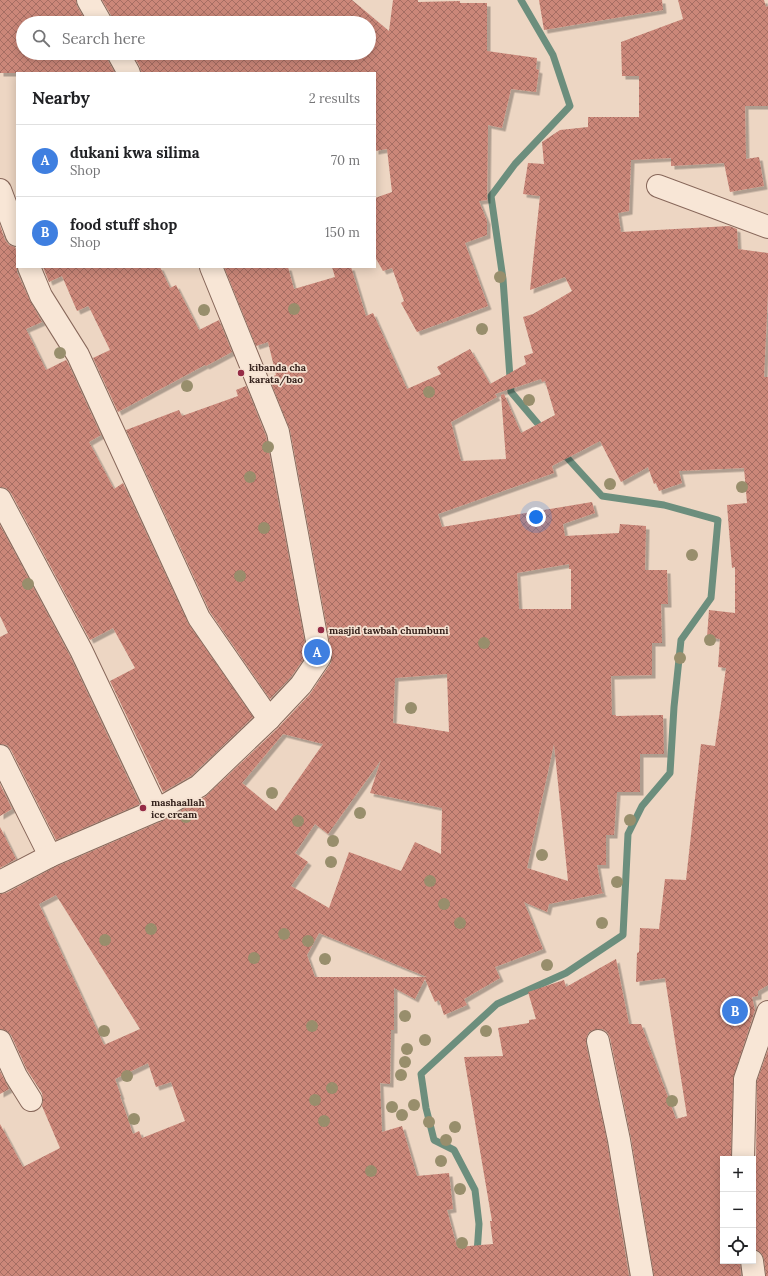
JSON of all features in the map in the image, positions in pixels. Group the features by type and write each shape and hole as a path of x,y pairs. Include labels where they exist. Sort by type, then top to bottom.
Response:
{"street":[{"path":"88,0 97,16"},
{"path":"122,60 128,72"},
{"path":"658,186 768,227"},
{"path":"0,190 16,231"},
{"path":"29,268 41,296 78,355 199,618 269,719"},
{"path":"0,882 50,856 157,810 199,786 269,719 301,684 320,657 278,432 211,268"},
{"path":"0,499 81,650 157,810"},
{"path":"0,756 50,856"},
{"path":"743,1156 745,1079 768,1012"},
{"path":"0,1041 16,1076 31,1100"},
{"path":"598,1041 619,1140 642,1276"},
{"path":"752,1264 754,1276"}],"building":[{"path":"0,0 76,0 77,6 83,16 16,16 16,60 108,60 114,72 16,72 0,73"},
{"path":"102,0 352,0 371,16 111,16"},
{"path":"393,0 418,0 418,2 460,1 460,3 487,3 487,51 537,58 536,69 539,70 536,92 511,89 502,128 488,125 487,200 479,201 487,221 487,235 465,243 488,306 417,332 401,303 404,301 392,268 383,271 376,259 376,198 392,192 387,149 376,151 376,72 141,72 136,60 376,60 376,20 389,31"},
{"path":"539,0 662,0 663,10 544,30"},
{"path":"678,0 764,0 766,7 768,6 768,106 745,106 746,159 759,157 764,186 730,192 724,163 671,166 671,158 631,160 629,211 618,213 621,232 729,226 737,229 738,249 768,253 768,292 764,377 768,377 768,985 758,991 758,996 752,997 755,1010 733,1078 731,1156 720,1156 720,1264 740,1264 741,1276 654,1276 631,1138 610,1038 607,1032 602,1029 596,1029 589,1032 586,1038 586,1044 607,1142 629,1276 0,1276 0,1124 23,1167 60,1148 42,1106 42,1093 27,1070 11,1035 7,1031 0,1029 0,894 6,893 55,867 162,821 205,797 278,728 310,694 331,663 332,655 290,430 269,378 276,375 268,342 256,346 224,268 288,268 294,289 335,277 332,268 351,268 366,316 373,313 407,389 441,374 437,367 470,349 490,384 526,364 524,356 533,353 523,317 533,314 572,291 565,277 530,290 540,196 523,194 528,163 544,164 542,142 560,130 588,127 588,117 639,117 639,76 622,76 621,42 683,19","holes":["541,379 542,382 545,381 555,415 521,433 504,394 501,395 506,459 461,461 451,422 497,397 495,394","600,441 621,482 648,467 654,484 656,483 659,491 682,483 679,471 744,468 747,503 727,505 732,568 735,567 735,613 709,610 707,637 720,639 718,667 726,668 715,746 701,744 686,880 665,879 659,929 640,928 639,952 637,953 636,982 665,978 687,1116 676,1119 641,1024 629,1024 616,959 566,987 564,980 528,992 536,1019 529,1020 529,1023 498,1028 503,1056 464,1057 492,1221 490,1221 493,1244 457,1247 447,1210 453,1209 449,1173 417,1176 402,1126 382,1132 380,1083 390,1084 391,1030 394,1030 394,988 415,999 425,979 435,1002 439,1000 444,1015 467,1005 464,999 500,978 495,967 543,949 524,902 547,912 549,904 604,893 602,892 597,865 606,865 606,835 614,835 617,792 640,792 640,754 664,754 663,715 612,715 611,676 652,675 652,643 662,643 661,604 668,604 667,570 645,570 646,526 620,524 619,533 565,536 563,524 595,513 592,502 442,527 438,514 554,473 552,466","569,564 569,569 571,569 571,609 519,609 517,573","447,674 449,732 393,723 395,678","283,734 323,744 276,811 242,783","554,744 568,881 527,868","381,760 370,793 442,808 441,854 415,842 401,871 349,852 329,908 291,886 308,862 295,853 315,824 328,834","56,895 140,1029 104,1045 39,904","319,933 427,977 315,977 307,955","148,1063 156,1087 171,1082 185,1121 142,1138 139,1131 133,1134 115,1079"]},
{"path":"0,225 5,240 9,245 15,247 17,272 30,301 42,322 26,329 46,370 66,360 67,361 101,435 89,442 114,489 123,483 188,623 253,717 191,776 163,792 110,681 135,668 113,628 90,640 11,493 6,488 0,487"},
{"path":"43,268 160,268 170,288 176,285 199,330 219,320 232,352 118,412 93,358 110,350 89,307 88,306 77,311 62,276 49,282"},
{"path":"246,386 266,436 307,654 291,677 270,699 210,612 126,430 179,410 182,416 238,396 236,390"},
{"path":"0,525 70,656 140,804 56,840 11,750 7,745 0,744 0,637 8,633 0,616"},
{"path":"0,784 12,809 0,816"},
{"path":"0,827 16,859 0,868"},
{"path":"768,1050 768,1276 766,1276 762,1254 756,1250 757,1081"},
{"path":"0,1071 9,1089 0,1094"}],"waterway":[{"path":"521,0 553,55 570,106 515,164 491,196 503,279 511,392 544,431"},
{"path":"477,1254 479,1224 475,1190 454,1150 434,1140 426,1108 421,1074 497,1004 566,973 623,935 628,834 642,806 670,773 674,707 681,640 711,598 718,520 664,505 602,496 561,451"}],"place":[{"name":"kibanda cha karata/bao","path":"241,373"},
{"name":"masjid tawbah chumbuni","path":"321,630"},
{"name":"dukani kwa silima","path":"317,652"},
{"name":"mashaallah ice cream","path":"143,808"},
{"name":"food stuff shop","path":"735,1011"}]}
